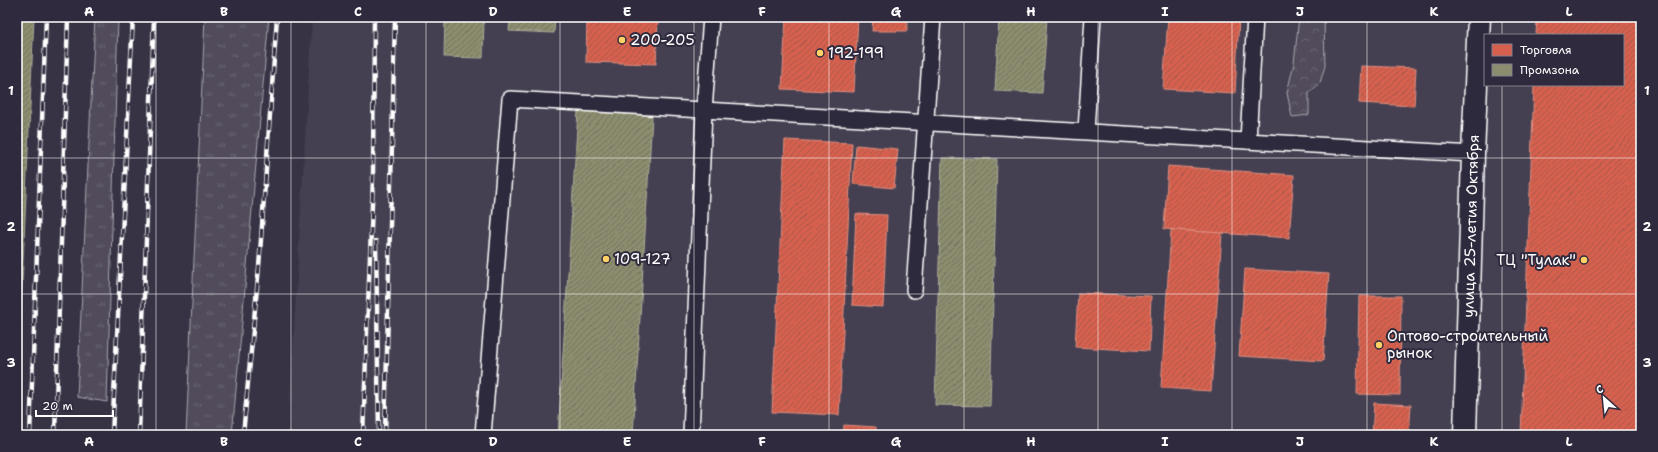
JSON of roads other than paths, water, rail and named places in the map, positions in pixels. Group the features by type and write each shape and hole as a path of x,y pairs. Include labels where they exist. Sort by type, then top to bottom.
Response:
{"street":[{"name":"улица 25-летия Октября","path":"1465,435 1473,154 1480,17"}],"lane":[{"path":"691,435 704,110 711,17"},
{"path":"914,290 933,17"},
{"path":"1086,131 1093,17"},
{"path":"1248,141 1255,17"},
{"path":"483,435 510,99 1473,154"}],"railway":[{"path":"30,435 46,17"},
{"path":"55,435 68,17"},
{"path":"112,435 133,17"},
{"path":"139,435 154,17"},
{"path":"243,435 259,267 277,17"},
{"path":"363,435 373,178 374,17"},
{"path":"385,435 395,17"},
{"path":"376,241 379,435"}],"place":[{"name":"200-205","path":"622,40"},
{"name":"192-199","path":"820,53"},
{"name":"109-127","path":"606,259"},
{"name":"ТЦ \"Тулак\"","path":"1584,260"},
{"name":"Оптово-строительный рынок","path":"1379,345"}]}
